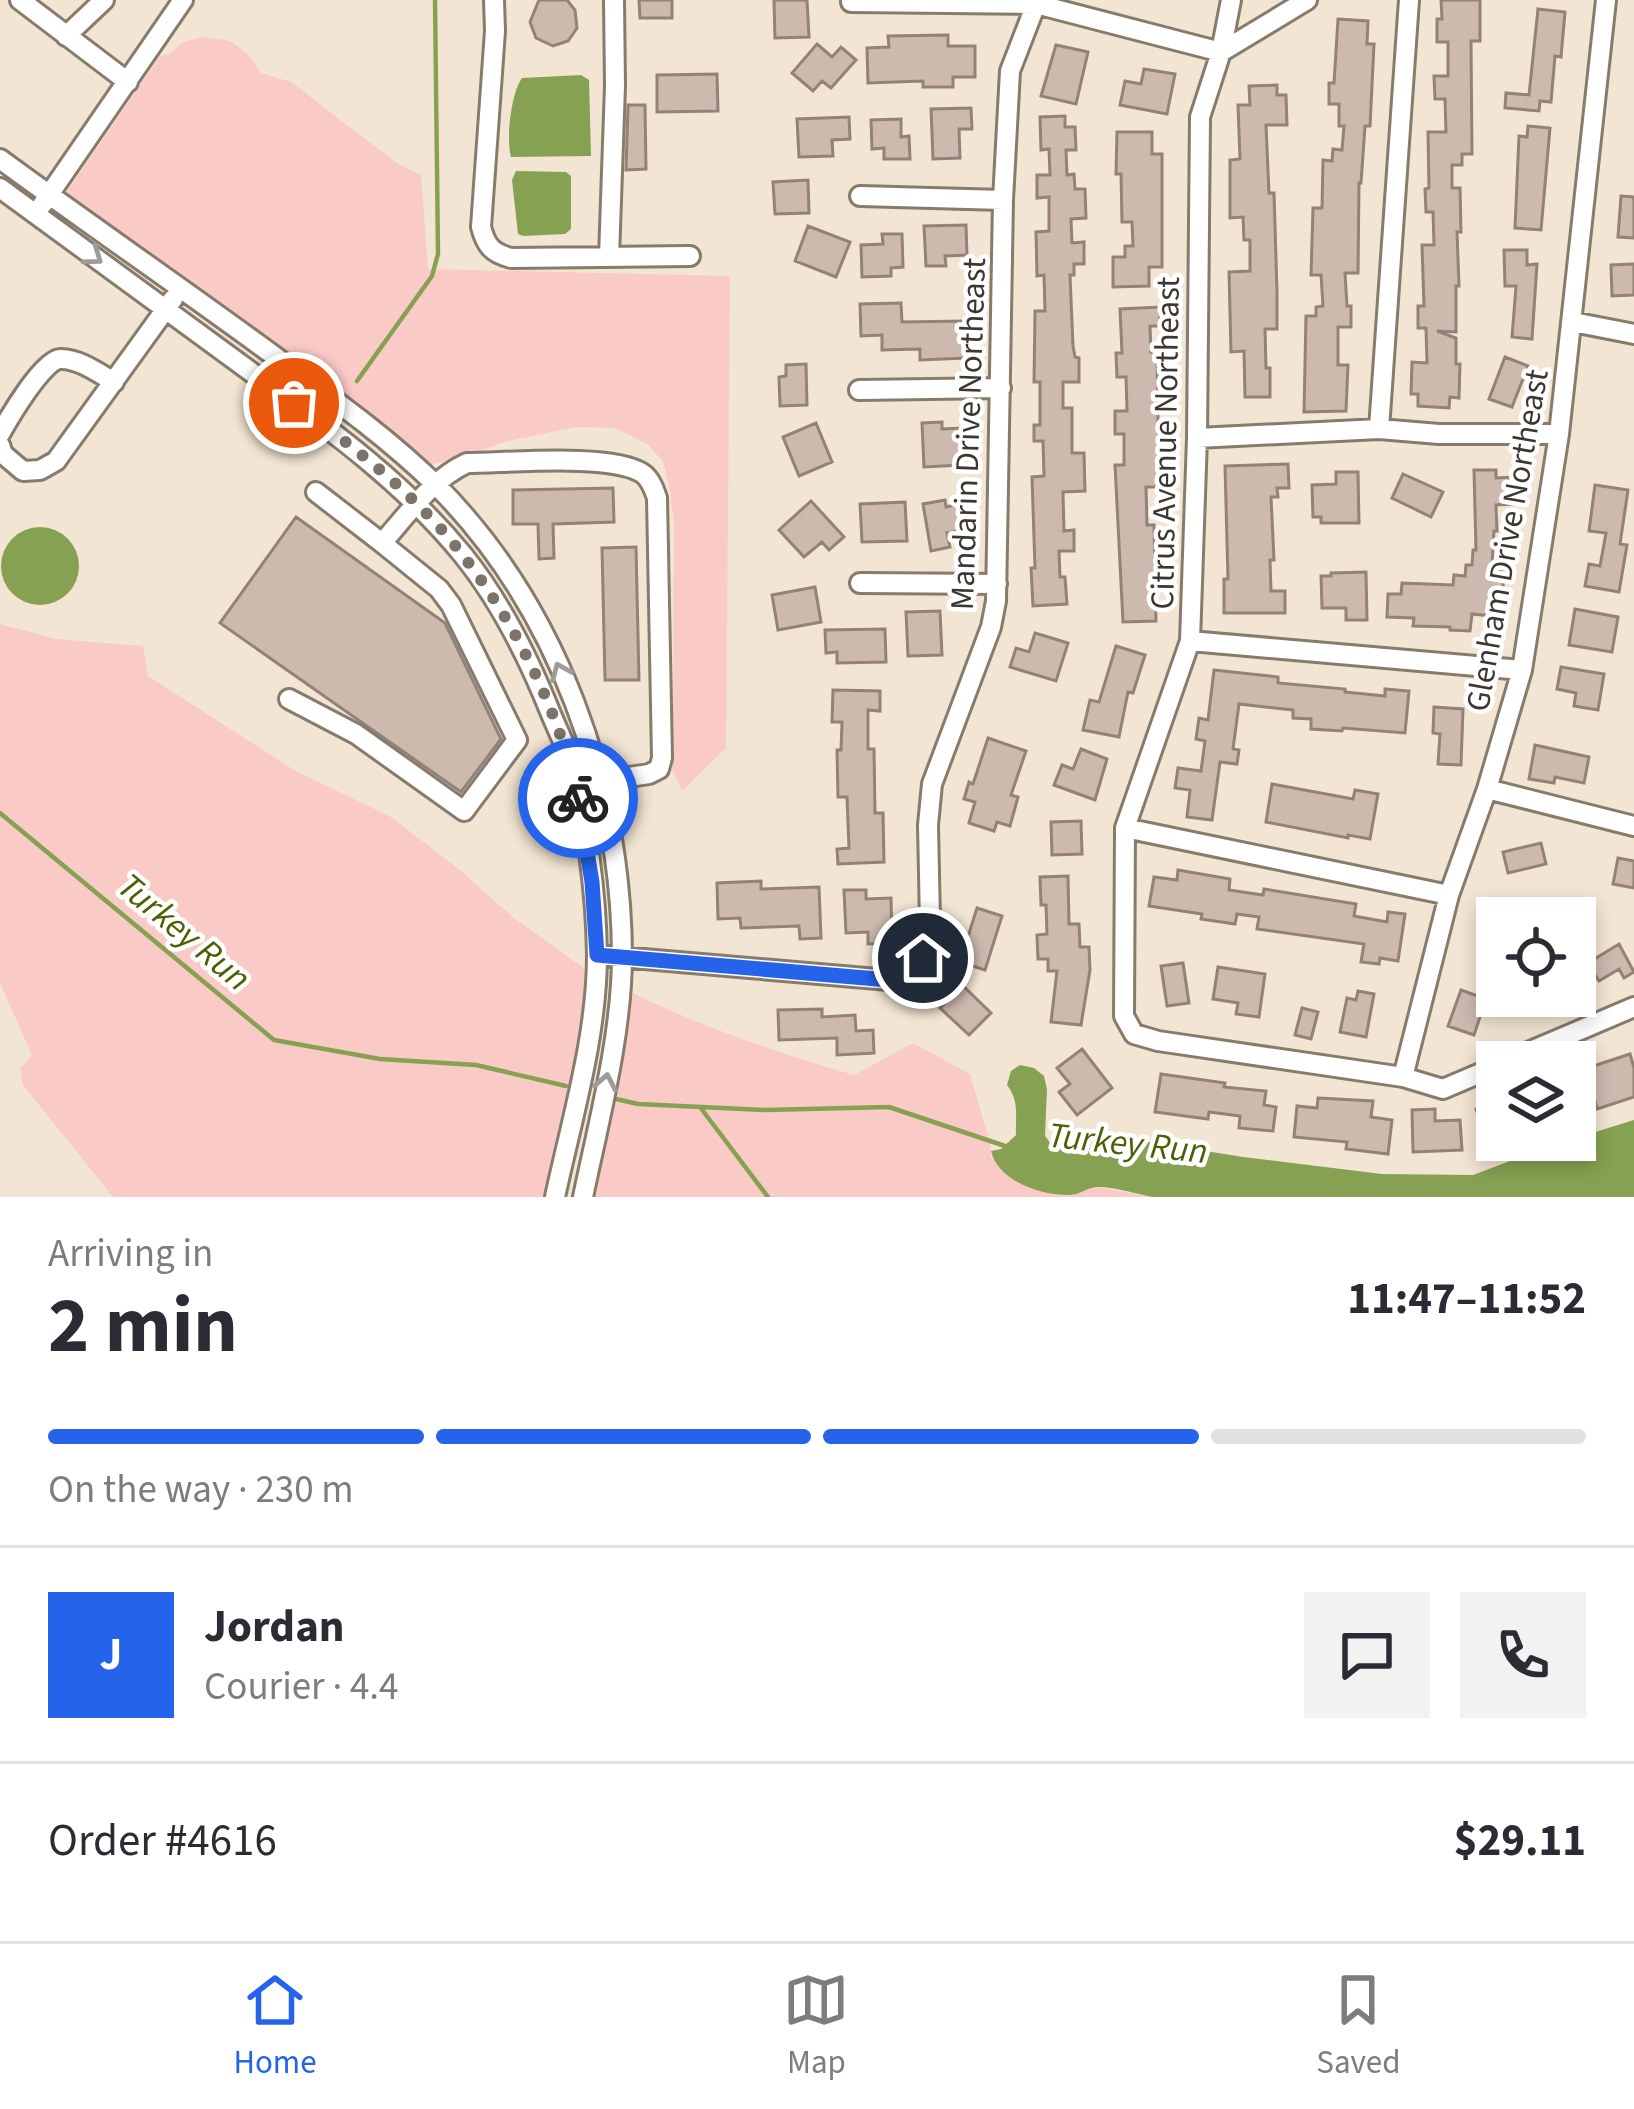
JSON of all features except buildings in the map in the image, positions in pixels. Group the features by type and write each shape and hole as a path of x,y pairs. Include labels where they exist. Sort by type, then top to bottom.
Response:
{"street":[{"path":"20,0 128,82"},
{"path":"66,36 104,0"},
{"path":"36,214 183,0"},
{"path":"494,0 481,227 486,243 496,254 512,258 690,256"},
{"path":"609,257 614,0"},
{"name":"Citrus Avenue Northeast","path":"1231,0 1221,52 1200,117 1190,640 1125,828 1124,1016 1134,1034 1158,1041 1403,1077"},
{"path":"851,2 1036,2 1221,52 1307,0"},
{"path":"1379,429 1409,0"},
{"name":"Glenham Drive Northeast","path":"1403,1077 1449,895 1522,670 1559,434 1606,0"},
{"name":"Mandarin Drive Northeast","path":"597,955 874,980 900,979 923,958 929,937 932,784 991,627 998,584 1003,200 1010,71 1036,2"},
{"path":"0,159 369,425 435,485 484,540 529,605 593,754 610,828 622,957 610,1064 583,1197"},
{"path":"0,188 359,451 466,559 505,619 533,670 570,760 592,882 597,955 594,1000 555,1197"},
{"path":"860,196 1003,200"},
{"path":"0,445 3,454 23,470 40,470 56,461 182,288"},
{"path":"1573,322 1634,334"},
{"path":"0,434 48,365 61,359 114,382"},
{"path":"859,390 1000,388"},
{"path":"1197,439 1379,429 1559,434"},
{"path":"382,543 435,485 466,463 602,462 642,473 653,485 662,758 659,769 650,774 576,785"},
{"path":"289,700 356,734 464,811 517,740 439,589 316,492"},
{"path":"860,583 998,584"},
{"path":"1190,640 1522,670"},
{"path":"1486,790 1634,826"},
{"path":"1125,828 1449,895"},
{"path":"1554,1041 1634,1007"},
{"path":"1403,1077 1443,1089 1476,1075"}],"shaded area":[{"path":"204,37 230,41 248,54 261,73 291,82 398,164 421,175 428,269 730,276 726,748 682,791 669,762 674,525 663,461 647,444 615,428 575,427 504,442 480,451 479,456 426,466 341,395 344,390 66,193 160,56 183,42"},
{"path":"0,624 56,639 143,646 148,676 294,770 391,817 514,918 588,971 577,1058 547,1197 113,1197 23,1085 20,1069 32,1055 0,983"},
{"path":"626,990 738,1037 854,1075 913,1043 970,1074 991,1158 1073,1195 1097,1187 1153,1197 590,1197"}],"water":[{"path":"581,75 589,80 591,156 511,157 511,116 522,78"},
{"path":"516,171 571,176 571,229 565,234 518,234 512,180"},
{"path":"40,527 68,538 79,566 68,594 40,605 12,594 1,566 12,538"},
{"path":"1020,1065 1044,1076 1045,1136 1051,1144 1102,1137 1131,1139 1382,1174 1473,1175 1510,1161 1596,1161 1596,1132 1634,1120 1634,1197 1153,1197 1103,1187 1073,1195 1046,1192 1011,1178 991,1151 1001,1149 1016,1135 1015,1103 1007,1085 1011,1071"}],"waterway":[{"path":"357,381 432,276 438,254 435,0"},
{"name":"Turkey Run","path":"0,813 274,1040 380,1059 476,1065 566,1086"},
{"name":"Turkey Run","path":"616,1099 766,1110 889,1107 1005,1146"},
{"path":"700,1107 768,1197"}],"way so far":[{"path":"294,403 359,451 429,516 466,559 533,670 570,760 578,798"}],"route":[{"path":"578,798 592,882 597,955 874,980 908,976 923,958"}]}
